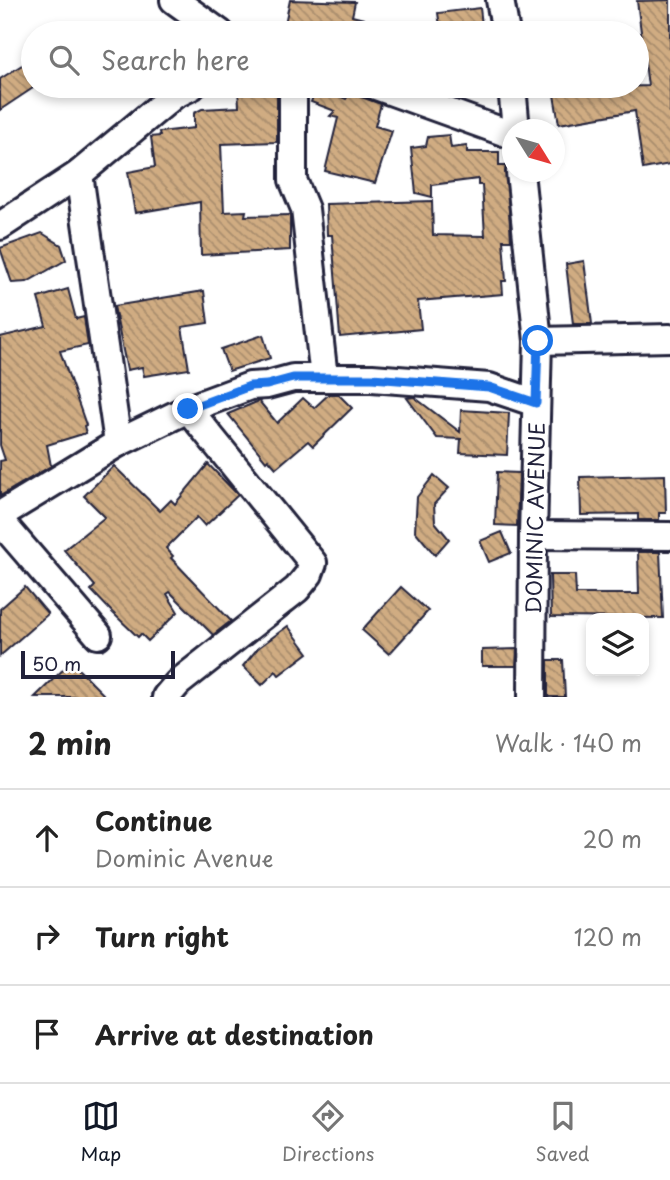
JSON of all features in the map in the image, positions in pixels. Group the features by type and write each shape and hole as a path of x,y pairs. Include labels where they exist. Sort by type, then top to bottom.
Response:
{"street":[{"path":"174,0 203,21"},
{"path":"500,0 504,21"},
{"path":"0,226 79,174 172,98"},
{"path":"293,98 293,180 305,209 324,378"},
{"path":"410,98 502,131"},
{"path":"513,98 515,119"},
{"path":"79,174 118,443"},
{"name":"DOMINIC AVENUE","path":"521,182 538,341 532,697"},
{"path":"538,341 670,338"},
{"path":"0,515 118,443 188,409 250,386 267,385 293,378 372,378 489,387 536,403"},
{"path":"166,697 178,683 297,589 309,574 313,563 188,409"},
{"path":"0,521 98,635"},
{"path":"533,535 670,536"}],"building":[{"path":"290,0 355,2 352,16 364,19 364,21 286,21"},
{"path":"670,0 670,164 643,169 635,111 565,123 565,119 558,119 555,98 649,98 649,21 640,21 637,1"},
{"path":"480,8 482,21 439,21 438,13"},
{"path":"21,66 21,96 0,110 0,79"},
{"path":"239,98 277,98 277,142 221,144 224,212 246,211 245,216 290,215 290,250 201,255 200,202 135,213 128,172 155,167 151,137 160,136 159,132 194,128 194,113 202,109 239,107"},
{"path":"312,98 364,98 381,104 375,126 392,131 375,183 325,171 338,118 330,116 335,111 311,102"},
{"path":"449,135 451,148 467,146 467,152 499,152 502,182 507,182 511,240 503,240 506,281 502,281 503,294 418,301 421,329 340,337 332,235 327,235 326,204 432,201 433,235 485,236 482,185 478,185 478,179 432,185 432,197 416,193 411,148 426,146 428,137"},
{"path":"42,233 61,245 66,260 27,282 12,283 0,248"},
{"path":"584,261 592,324 573,324 566,264"},
{"path":"68,289 76,319 84,317 88,345 60,351 86,425 86,433 47,445 51,466 0,496 0,461 5,460 0,445 0,337 46,326 38,298"},
{"path":"204,291 208,323 182,327 189,369 144,376 142,367 127,370 114,306"},
{"path":"263,335 270,358 229,371 221,349"},
{"path":"329,394 338,394 352,408 313,446 308,441 276,468 268,459 266,461 228,414 259,401 277,423 303,398 314,408"},
{"path":"414,397 460,432 461,410 509,413 507,455 460,453 461,439 437,438 407,398"},
{"path":"208,464 238,495 205,526 197,517 166,548 173,556 171,558 231,621 213,635 170,592 167,594 178,612 148,641 141,634 138,637 91,590 95,586 64,550 105,517 84,496 114,466 160,511 171,500 175,504"},
{"path":"497,472 519,473 517,526 495,525"},
{"path":"434,475 449,488 434,504 435,522 449,539 435,555 415,531 417,497"},
{"path":"665,475 666,513 659,513 659,520 638,520 638,514 581,515 580,477"},
{"path":"502,532 511,553 489,562 480,541"},
{"path":"638,552 660,552 663,618 649,618 649,613 586,613 586,617 551,617 550,575 575,575 576,594 639,594"},
{"path":"25,587 48,614 0,656 0,609"},
{"path":"401,587 428,611 389,654 362,630"},
{"path":"288,626 308,653 279,675 276,671 262,685 243,666 258,648"},
{"path":"517,649 516,666 482,666 482,650"},
{"path":"548,660 563,660 565,697 548,697"},
{"path":"71,662 106,697 35,697"}],"route":[{"path":"188,409 250,386 267,385 293,378 372,378 489,387 536,403 538,341"}]}
